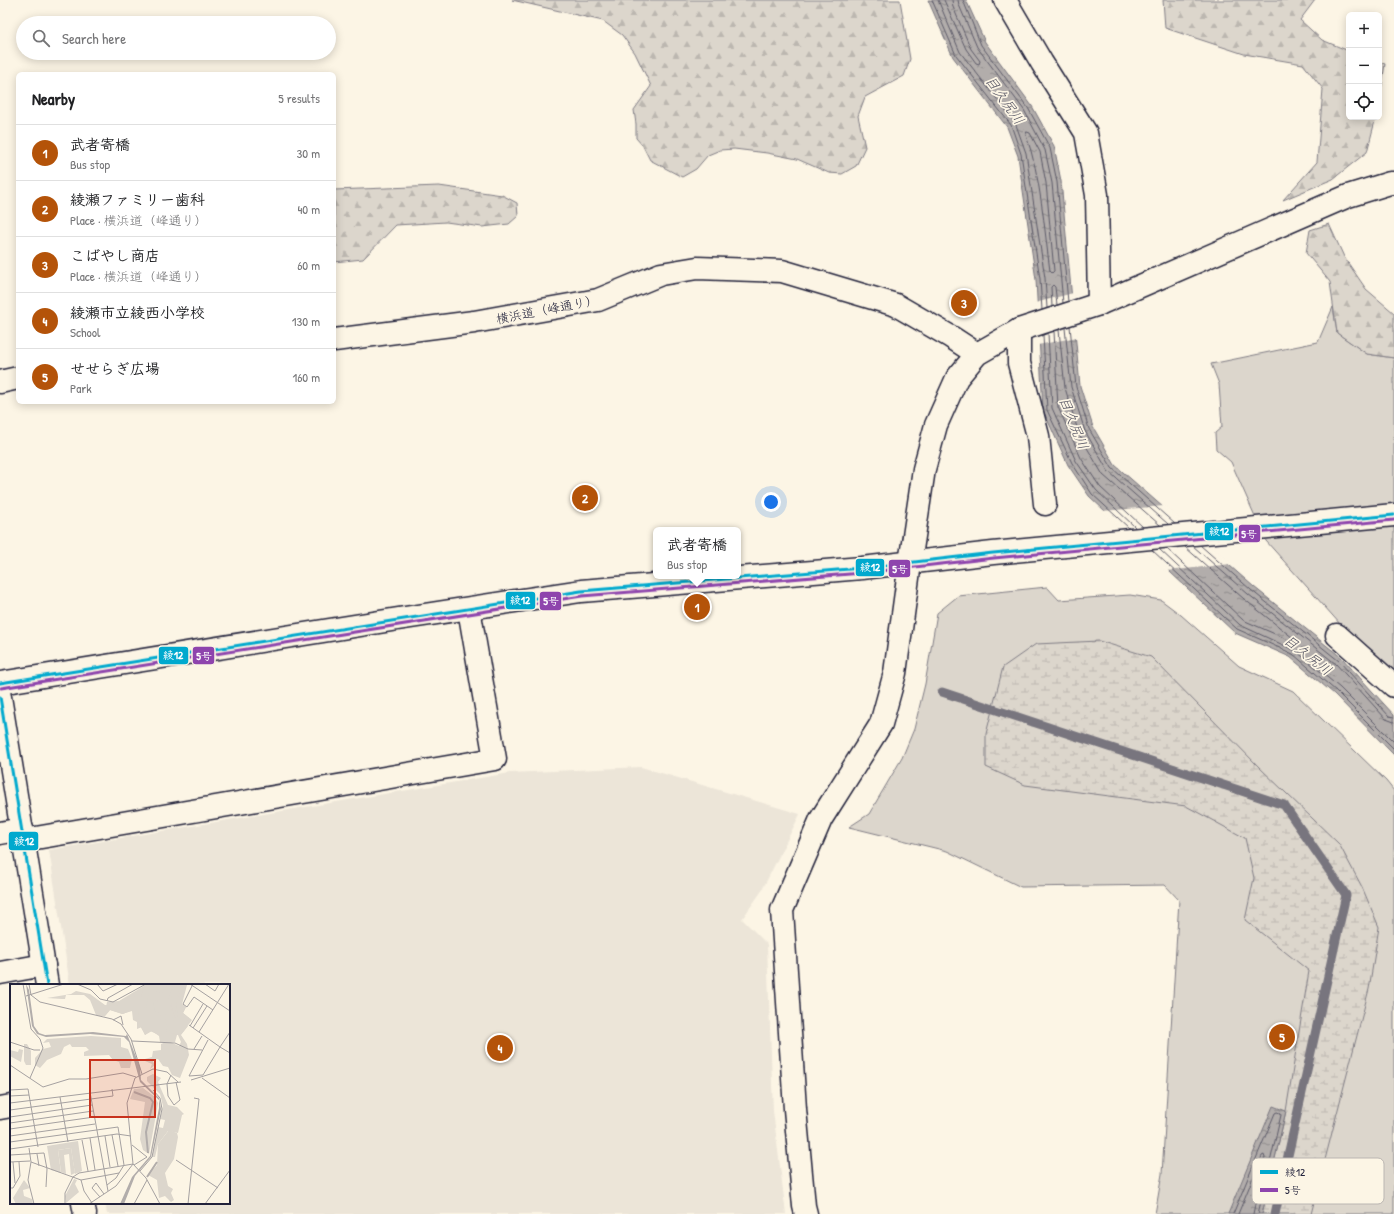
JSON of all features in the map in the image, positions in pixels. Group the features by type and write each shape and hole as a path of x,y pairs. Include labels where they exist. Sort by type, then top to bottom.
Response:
{"street":[{"path":"1005,0 1086,133 1097,195 1091,306"},
{"path":"806,1214 795,1109 782,910 821,819 881,724 895,674 924,469 936,425 957,378 977,354 1022,329 1091,306 1348,196 1394,183"},
{"name":"横浜道（峰通り）","path":"336,340 474,322 598,300 661,274 697,268 782,271 896,305 951,336 977,354"},
{"path":"1022,329 1019,363 1038,436 1045,504"},
{"path":"0,382 16,378"},
{"path":"741,578 862,568 1068,546 1394,515"},
{"path":"0,683 398,619 581,592 733,579"},
{"path":"0,833 23,834 495,759 469,609"},
{"path":"1337,635 1394,686"},
{"path":"0,697 46,975 0,973"},
{"path":"0,1108 10,1106"},
{"path":"83,1204 85,1214"}],"shaded area":[{"path":"641,767 800,814 761,892 742,919 767,944 773,1111 786,1214 107,1214 105,1204 230,1204 230,984 70,984 49,850 510,773"}],"green space":[{"path":"512,0 900,0 910,59 904,76 865,97 858,116 865,147 856,166 842,174 829,173 797,159 767,153 734,149 720,150 708,155 696,169 682,177 650,160 643,146 636,138 634,110 651,86 635,53 622,35 603,21"},
{"path":"1163,0 1315,0 1300,20 1322,40 1346,50 1346,120 1375,120 1367,152 1333,179 1283,200 1317,162 1323,89 1303,64 1244,54 1165,28"},
{"path":"1382,63 1385,64 1382,84"},
{"path":"439,186 502,195 517,203 518,216 509,224 482,227 446,222 396,225 363,259 336,262 336,190"},
{"path":"1329,224 1344,257 1366,289 1394,313 1394,358 1367,354 1337,333 1330,282 1306,253 1310,230"},
{"path":"1333,307 1337,333 1367,354 1394,358 1394,683 1266,541 1231,462 1216,449 1215,433 1222,427 1219,384 1211,364 1318,342"},
{"path":"1047,587 1059,600 1130,595 1161,600 1181,615 1239,666 1293,691 1386,781 1394,791 1394,1214 1155,1214 1162,1174 1179,900 1165,885 1021,887 947,851 849,827 869,814 902,758 914,729 925,684 937,613 958,596"},
{"path":"1099,641 1151,657 1259,767 1339,844 1362,887 1379,927 1369,989 1325,1158 1275,1158 1286,1111 1309,971 1245,920 1254,878 1245,838 1186,806 1025,785 986,767 986,734 1003,667 1036,644"},
{"path":"1264,1204 1314,1204 1311,1214 1262,1214"}],"water":[{"name":"目久尻川","path":"928,0 966,0 985,42 1032,106 1054,146 1061,181 1080,386 1093,427 1115,465 1254,587 1342,658 1394,715 1394,755 1334,694 1290,657 1235,633 1089,496 1068,465 1043,410 1036,280 1018,156 1007,127 953,57"},
{"path":"1273,1106 1286,1111 1275,1158 1252,1158 1252,1204 1264,1204 1262,1214 1228,1214"}],"pier":[{"path":"1073,293 1077,337 1038,345 1035,303"},
{"path":"1164,506 1231,564 1166,571 1102,511"}],"waterway":[{"path":"942,692 1284,805 1346,895 1287,1158"},
{"path":"1275,1214 1277,1204"}],"transit line":[{"name":"綾12","path":"741,578 862,568 993,553 1394,515"},
{"name":"5号","path":"1,688 582,596 862,573 994,558 1394,520"},
{"name":"綾12","path":"0,683 581,591 728,579"},
{"name":"綾12","path":"0,697 47,984"}],"place":[{"name":"こばやし商店","path":"964,303"},
{"name":"綾瀬ファミリー歯科","path":"585,498"},
{"name":"武者寄橋","path":"697,607"},
{"name":"せせらぎ広場","path":"1282,1037"},
{"name":"綾瀬市立綾西小学校","path":"500,1048"}]}
